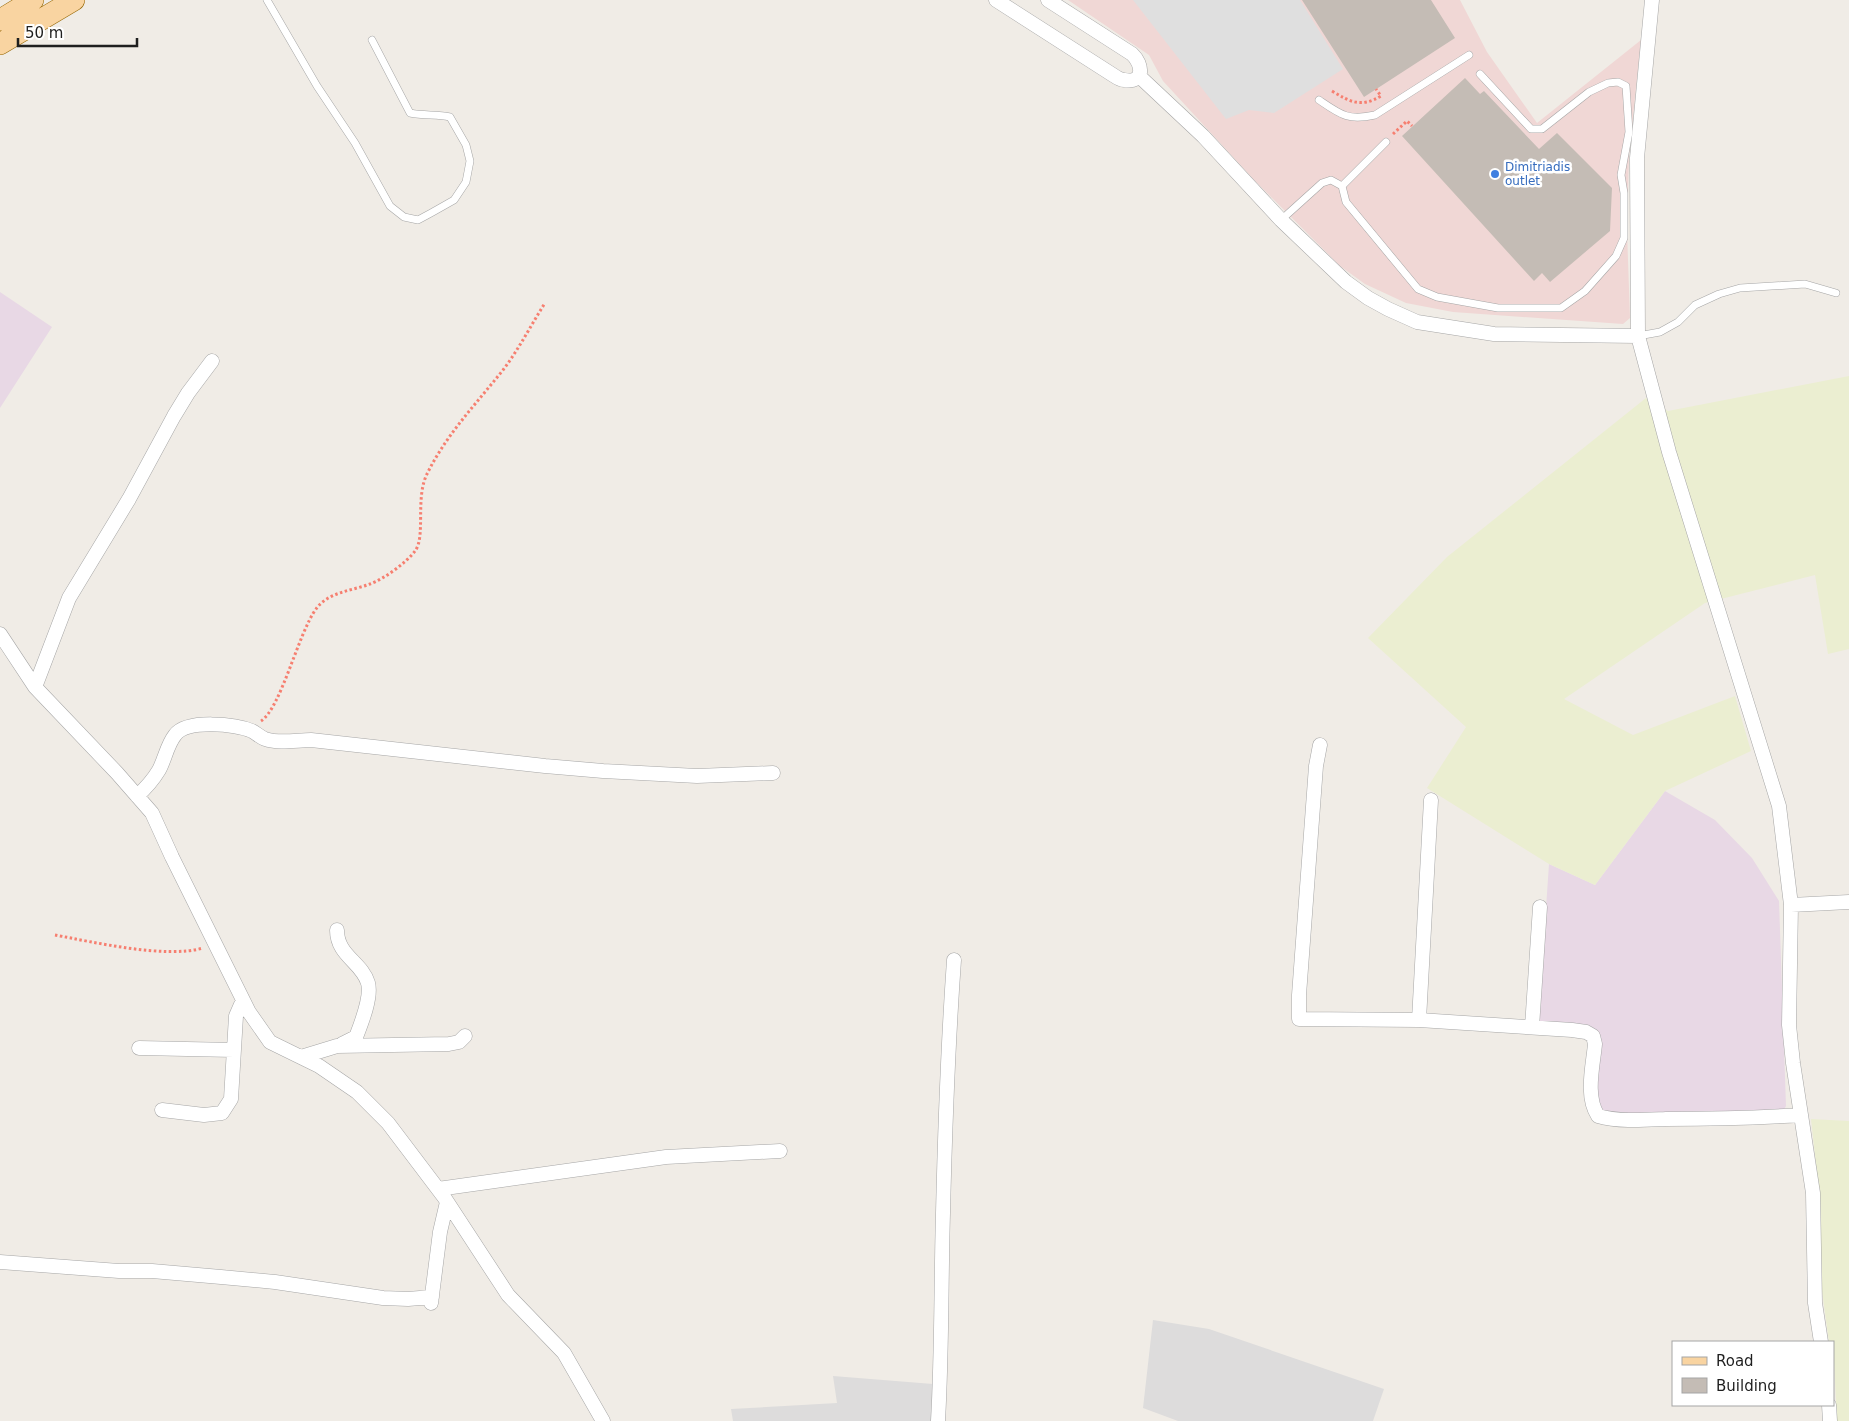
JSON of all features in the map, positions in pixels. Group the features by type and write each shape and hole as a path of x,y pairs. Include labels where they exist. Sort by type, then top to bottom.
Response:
{"main road":[{"path":"0,20 33,0"},
{"path":"0,44 74,0"}],"street":[{"path":"996,0 1113,75 1124,80 1132,80 1139,76 1141,69 1139,61 1132,54 1048,0"},
{"path":"1652,0 1637,158 1638,336 1669,452 1779,806 1791,905 1789,1025 1813,1193 1816,1303 1821,1341"},
{"path":"1139,76 1203,136 1281,220 1346,282 1368,298 1417,322 1494,334 1638,336"},
{"path":"35,687 69,598 134,491 188,392 212,361"},
{"path":"0,634 35,687 152,813 249,1012 270,1042 319,1066 363,1098 388,1123 438,1189 508,1295 564,1353 603,1421"},
{"path":"137,796 147,788 176,733 187,728 206,724 234,726 251,731 264,739 311,740 545,766 698,776 773,773"},
{"path":"1320,745 1316,766 1299,995 1299,1019 1419,1020 1586,1032 1593,1036 1595,1044 1591,1096 1592,1107 1598,1116 1608,1119 1645,1120 1744,1119 1801,1115"},
{"path":"1419,1020 1431,800"},
{"path":"1791,905 1849,902"},
{"path":"1532,1027 1540,907"},
{"path":"301,1057 336,1046 356,1037 362,1022 368,996 368,984 359,969 338,945 337,930"},
{"path":"938,1421 941,1366 942,1215 946,1074 954,960"},
{"path":"162,1110 204,1115 222,1113 230,1099 236,1016 243,1000"},
{"path":"336,1046 449,1044 459,1042 465,1036"},
{"path":"139,1048 234,1050"},
{"path":"438,1189 666,1157 780,1151"},
{"path":"0,1262 221,1277 275,1282 383,1298 431,1300 440,1232 447,1202"},
{"path":"1829,1406 1830,1421"}],"lane":[{"path":"267,0 390,206 404,217 418,220 454,200 466,182 470,162 466,145 450,117 410,113 372,40"},
{"path":"1319,100 1338,113 1358,119 1375,115 1469,55"},
{"path":"1281,220 1322,183 1331,180 1342,186 1346,202 1418,289 1438,297 1498,308 1561,308 1585,291 1616,256 1624,238 1624,193 1621,175 1629,132 1626,86 1618,82 1608,83 1589,92 1542,129 1531,129 1480,74"},
{"path":"1342,186 1386,142"},
{"path":"1638,336 1660,332 1678,322 1695,305 1719,294 1740,288 1805,284 1836,293"}],"path":[{"path":"1332,91 1345,99 1360,103 1370,102 1380,96 1376,89"},
{"path":"1386,142 1407,121 1412,126"},
{"path":"245,729 266,717 286,677 303,633 316,610 323,602 335,595 382,579 414,553 420,544 420,494 425,477 438,452 504,368 545,302"},
{"path":"55,934 151,950 191,950 215,944"}],"shaded area":[{"path":"1068,0 1460,0 1487,52 1537,123 1641,40 1629,156 1627,231 1630,318 1623,324 1453,312 1406,303 1365,284 1340,266 1256,182 1163,81 1149,55"},
{"path":"1133,0 1300,0 1343,69 1274,113 1249,110 1226,119"},
{"path":"0,292 52,327 0,408"},
{"path":"1665,791 1715,820 1752,858 1779,901 1786,1106 1782,1113 1608,1116 1595,1108 1595,1035 1538,1026 1549,864 1595,885"},
{"path":"1153,1320 1209,1329 1384,1389 1373,1421 1178,1421 1143,1408"},
{"path":"833,1376 933,1384 931,1421 733,1421 731,1409 837,1403"}],"green space":[{"path":"1849,376 1849,649 1828,654 1815,575 1705,603 1564,699 1633,735 1735,696 1751,751 1665,791 1595,885 1549,864 1427,788 1466,727 1368,638 1447,557 1646,398 1668,411"},
{"path":"1811,1119 1849,1121 1849,1421 1837,1421 1834,1341 1829,1341 1822,1291 1818,1183"}],"building":[{"path":"1302,0 1431,0 1455,38 1364,97"},
{"path":"1465,78 1480,94 1484,91 1539,149 1557,133 1612,188 1610,231 1550,282 1542,273 1534,281 1402,136"}],"place":[{"name":"Dimitriadis outlet","path":"1495,174"}]}
